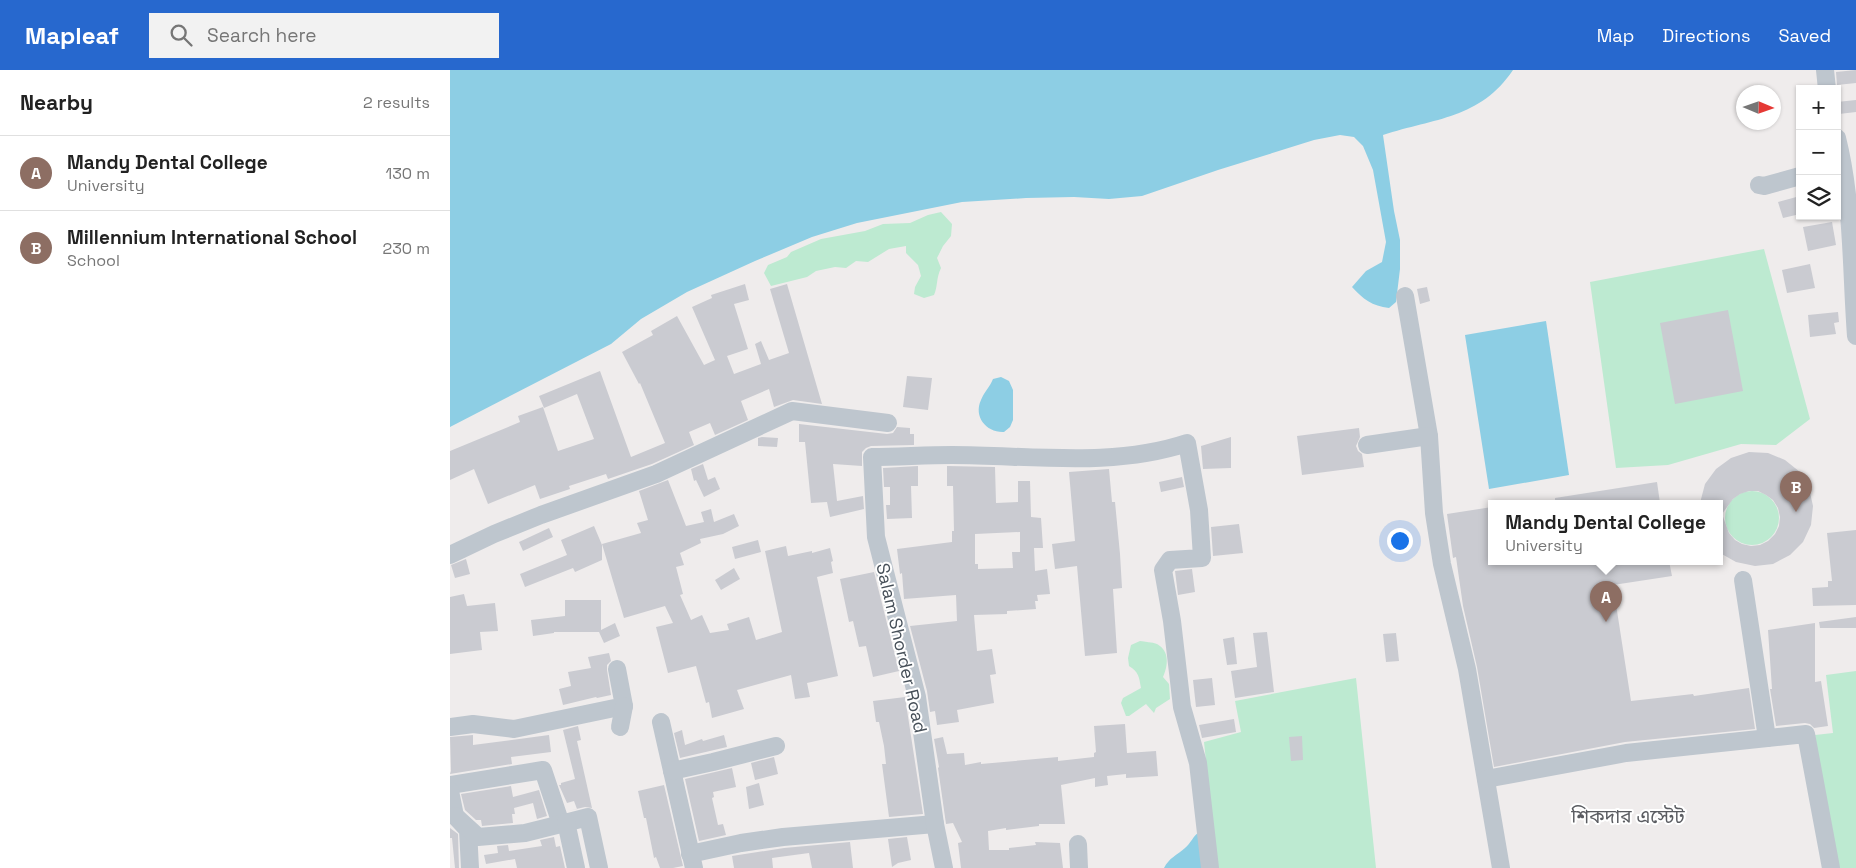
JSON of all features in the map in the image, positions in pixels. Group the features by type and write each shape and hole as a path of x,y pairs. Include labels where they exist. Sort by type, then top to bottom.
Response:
{"street":[{"path":"1825,70 1827,85"},
{"path":"1841,172 1850,230 1856,336"},
{"path":"1760,185 1764,186 1796,177"},
{"path":"1405,296 1429,436 1434,513 1442,564 1467,669 1501,868"},
{"path":"450,555 494,534 541,515 656,474 792,412 888,423"},
{"path":"1367,445 1429,436"},
{"name":"Salam Shorder Road","path":"944,868 935,824 918,697 876,538 872,457 950,455 1082,459 1170,449 1187,443 1199,510 1202,558 1170,560 1163,570 1172,621 1182,707 1198,763 1210,868"},
{"path":"1743,580 1767,738"},
{"path":"617,669 624,706 620,727"},
{"path":"450,727 473,724 514,729 624,706"},
{"path":"661,722 692,861 783,837 935,824"},
{"path":"1486,779 1626,753 1806,734 1831,868"},
{"path":"672,771 776,746"},
{"path":"450,784 543,770 563,823 576,868"},
{"path":"450,791 455,816 468,830 470,868"},
{"path":"455,816 478,836 525,833 588,818 600,868"},
{"path":"1078,844 1079,868"}],"green space":[{"path":"941,212 952,224 951,236 937,258 941,268 934,295 924,298 914,294 915,287 921,276 918,265 906,253 906,246 889,249 868,262 856,261 846,268 835,267 816,271 807,277 771,286 764,273 768,265 787,257 791,252 821,239 865,231 883,224 910,223 928,215"},
{"path":"1764,249 1810,419 1776,445 1741,444 1668,465 1616,468 1590,282"},
{"path":"1747,491 1757,491 1767,495 1775,503 1779,518 1775,533 1767,541 1757,545 1747,545 1737,541 1729,533 1725,523 1725,513 1729,503 1737,495"},
{"path":"1140,641 1157,644 1164,651 1167,664 1163,677 1169,684 1170,699 1156,708 1154,713 1146,704 1129,716 1126,716 1121,703 1123,698 1141,688 1138,675 1129,666 1128,658 1131,645"},
{"path":"1856,671 1856,868 1834,868 1815,735 1833,733 1826,675"},
{"path":"1356,678 1376,868 1217,868 1204,742 1241,732 1235,701"}],"water":[{"path":"450,70 1513,70 1500,86 1471,108 1438,120 1383,135 1400,240 1400,269 1396,302 1389,308 1378,306 1368,301 1352,287 1366,271 1382,262 1386,242 1373,170 1363,146 1354,137 1340,135 1314,140 1142,196 1109,199 1074,197 962,202 857,223 812,237 687,292 641,319 611,344 450,427"},
{"path":"1546,321 1569,475 1489,489 1465,335"},
{"path":"1001,377 1009,381 1013,390 1013,420 1010,427 1004,432 998,432 983,423 980,418 979,406 993,379"},
{"path":"1199,832 1205,868 1164,868 1168,862 1187,846"}],"building":[{"path":"1856,70 1856,83 1837,85 1836,72"},
{"path":"1856,100 1856,112 1841,114 1841,102"},
{"path":"1796,197 1796,215 1783,218 1778,202"},
{"path":"1832,222 1836,245 1808,251 1803,227"},
{"path":"1810,264 1815,288 1787,293 1782,270"},
{"path":"745,284 749,300 734,304 748,349 727,356 734,374 761,364 755,344 761,341 769,360 789,353 770,289 787,284 822,404 793,400 774,407 769,389 741,401 748,420 715,435 710,423 689,432 694,445 652,464 608,479 606,474 569,486 570,489 540,499 535,485 488,504 474,469 450,480 450,451 520,422 518,416 543,407 558,451 594,439 577,394 544,408 539,396 600,371 631,457 665,443 640,383 622,352 653,335 651,331 677,316 704,365 715,360 692,307 712,298 711,295"},
{"path":"1427,287 1430,301 1420,304 1417,289"},
{"path":"1728,310 1743,391 1675,404 1660,323"},
{"path":"1838,312 1839,322 1834,323 1836,334 1810,337 1808,315"},
{"path":"907,376 932,378 928,410 903,407"},
{"path":"799,424 887,434 893,433 897,427 910,428 910,434 914,434 914,445 871,446 862,452 862,466 833,464 837,501 863,496 864,509 830,517 827,502 811,503 805,442 799,442"},
{"path":"1359,428 1360,437 1356,446 1362,454 1364,467 1302,475 1297,436"},
{"path":"1231,437 1231,468 1203,469 1201,446"},
{"path":"758,438 778,438 777,447 758,446"},
{"path":"1749,452 1768,453 1785,460 1800,472 1809,488 1813,506 1811,525 1803,542 1790,555 1773,564 1755,566 1736,562 1723,555 1723,517 1729,533 1735,540 1751,546 1760,545 1768,541 1775,534 1779,526 1780,517 1778,508 1773,500 1758,491 1740,494 1733,499 1723,513 1723,500 1701,500 1705,484 1716,469 1731,458"},
{"path":"703,464 708,480 715,477 720,489 704,497 696,480 694,481 691,469"},
{"path":"918,466 918,486 911,486 912,518 887,519 886,505 890,505 890,487 884,487 883,468"},
{"path":"947,466 995,467 996,503 1018,502 1018,481 1030,481 1031,517 1041,518 1043,548 1034,548 1035,571 1047,569 1050,594 1037,595 1038,601 1035,601 1036,609 1007,611 1007,614 974,615 977,651 992,649 996,674 990,675 994,703 957,710 959,722 937,725 935,711 930,712 927,691 910,626 957,621 956,595 904,599 902,573 900,574 897,549 952,542 952,531 954,531 953,486 947,486","holes":["1020,532 1020,552 1012,552 1013,568 978,569 978,564 975,564 975,534"]},
{"path":"1109,469 1112,502 1115,502 1122,588 1113,589 1117,653 1085,656 1077,566 1055,569 1052,544 1075,541 1069,472"},
{"path":"1182,477 1184,487 1161,492 1159,482"},
{"path":"668,480 686,526 704,522 701,512 711,509 714,522 734,514 739,526 723,534 700,539 701,543 680,553 684,565 676,567 683,594 680,595 691,620 702,615 710,633 729,630 727,624 749,617 756,640 782,632 765,551 786,546 788,556 812,551 812,553 830,548 833,573 817,577 838,676 807,683 810,697 795,699 791,675 737,690 744,709 712,718 709,702 706,703 696,666 668,673 656,627 673,623 665,606 624,618 602,544 641,533 637,523 648,520 639,491"},
{"path":"1657,482 1660,500 1555,500 1555,498"},
{"path":"1488,508 1488,565 1670,565 1672,576 1613,585 1631,701 1693,694 1694,696 1749,688 1755,729 1625,742 1494,767 1477,667 1463,606 1456,557 1453,558 1447,514"},
{"path":"1239,524 1243,553 1213,556 1211,527"},
{"path":"594,526 602,545 602,560 575,572 573,568 525,587 520,574 567,555 561,540"},
{"path":"549,528 553,537 523,551 519,542"},
{"path":"1856,530 1856,605 1813,606 1812,588 1828,587 1828,581 1832,581 1827,533"},
{"path":"758,540 761,552 735,559 732,547"},
{"path":"466,559 470,574 455,578 451,565"},
{"path":"734,568 740,579 721,590 715,580"},
{"path":"1192,569 1195,592 1178,595 1175,571"},
{"path":"874,572 899,671 873,677 866,646 859,647 853,621 849,622 840,579"},
{"path":"464,594 467,606 495,603 498,631 480,632 482,650 450,654 450,597"},
{"path":"565,600 601,600 601,630 615,623 620,636 604,643 599,632 554,632 533,636 531,620 565,616"},
{"path":"1856,617 1856,628 1820,628 1819,622"},
{"path":"1815,623 1815,682 1821,681 1828,726 1814,728 1810,724 1805,723 1776,726 1770,689 1772,689 1768,630"},
{"path":"1267,632 1274,692 1235,698 1231,671 1257,667 1253,633"},
{"path":"1396,633 1399,661 1386,662 1383,634"},
{"path":"1234,637 1237,664 1227,665 1223,639"},
{"path":"609,653 611,661 607,665 607,670 611,695 563,705 559,689 571,686 568,672 591,668 588,657"},
{"path":"1212,678 1215,705 1196,707 1193,680"},
{"path":"905,697 923,814 889,817 882,764 886,764 884,746 879,722 876,722 873,701"},
{"path":"1234,719 1236,732 1202,738 1199,725"},
{"path":"1125,724 1127,753 1156,751 1158,776 1126,778 1126,774 1107,776 1108,785 1095,787 1095,778 1061,785 1065,824 1039,824 1039,826 988,831 989,850 1009,850 1009,848 1036,845 1035,842 1060,843 1063,868 961,868 958,843 962,842 953,823 946,824 934,739 943,737 947,754 964,753 965,765 981,762 981,764 1058,757 1058,761 1094,757 1096,752 1094,726"},
{"path":"578,726 581,740 577,741 592,808 577,809 574,801 567,803 559,785 575,779 563,730"},
{"path":"682,730 685,745 702,739 703,741 724,735 727,747 680,758 674,733"},
{"path":"473,735 473,745 549,735 551,752 511,757 512,764 450,774 450,737"},
{"path":"1302,736 1303,760 1291,761 1289,737"},
{"path":"774,757 778,774 755,780 751,763"},
{"path":"732,768 736,787 713,792 714,797 712,798 718,825 723,824 726,835 699,841 685,779"},
{"path":"759,783 764,805 749,809 746,787"},
{"path":"664,785 683,866 673,868 660,868 656,857 654,858 646,818 644,818 638,791"},
{"path":"511,786 513,797 539,790 547,816 537,819 533,803 514,808 515,814 512,814 513,823 482,826 481,820 476,820 465,810 461,794"},
{"path":"450,828 458,834 459,868 455,868"},
{"path":"554,837 556,847 560,846 565,868 517,868 515,859 486,864 484,855 498,853 497,846 508,845 509,851 542,846 540,840"},
{"path":"907,837 911,860 898,863 892,867 888,839"},
{"path":"850,842 853,868 812,868 809,853 772,858 773,868 734,868 732,856 784,848"}],"place":[{"name":"Millennium International School","path":"1796,512"},
{"name":"Mandy Dental College","path":"1606,622"}],"district":[{"name":"শিকদার এস্টেট","path":"1628,816"}]}
